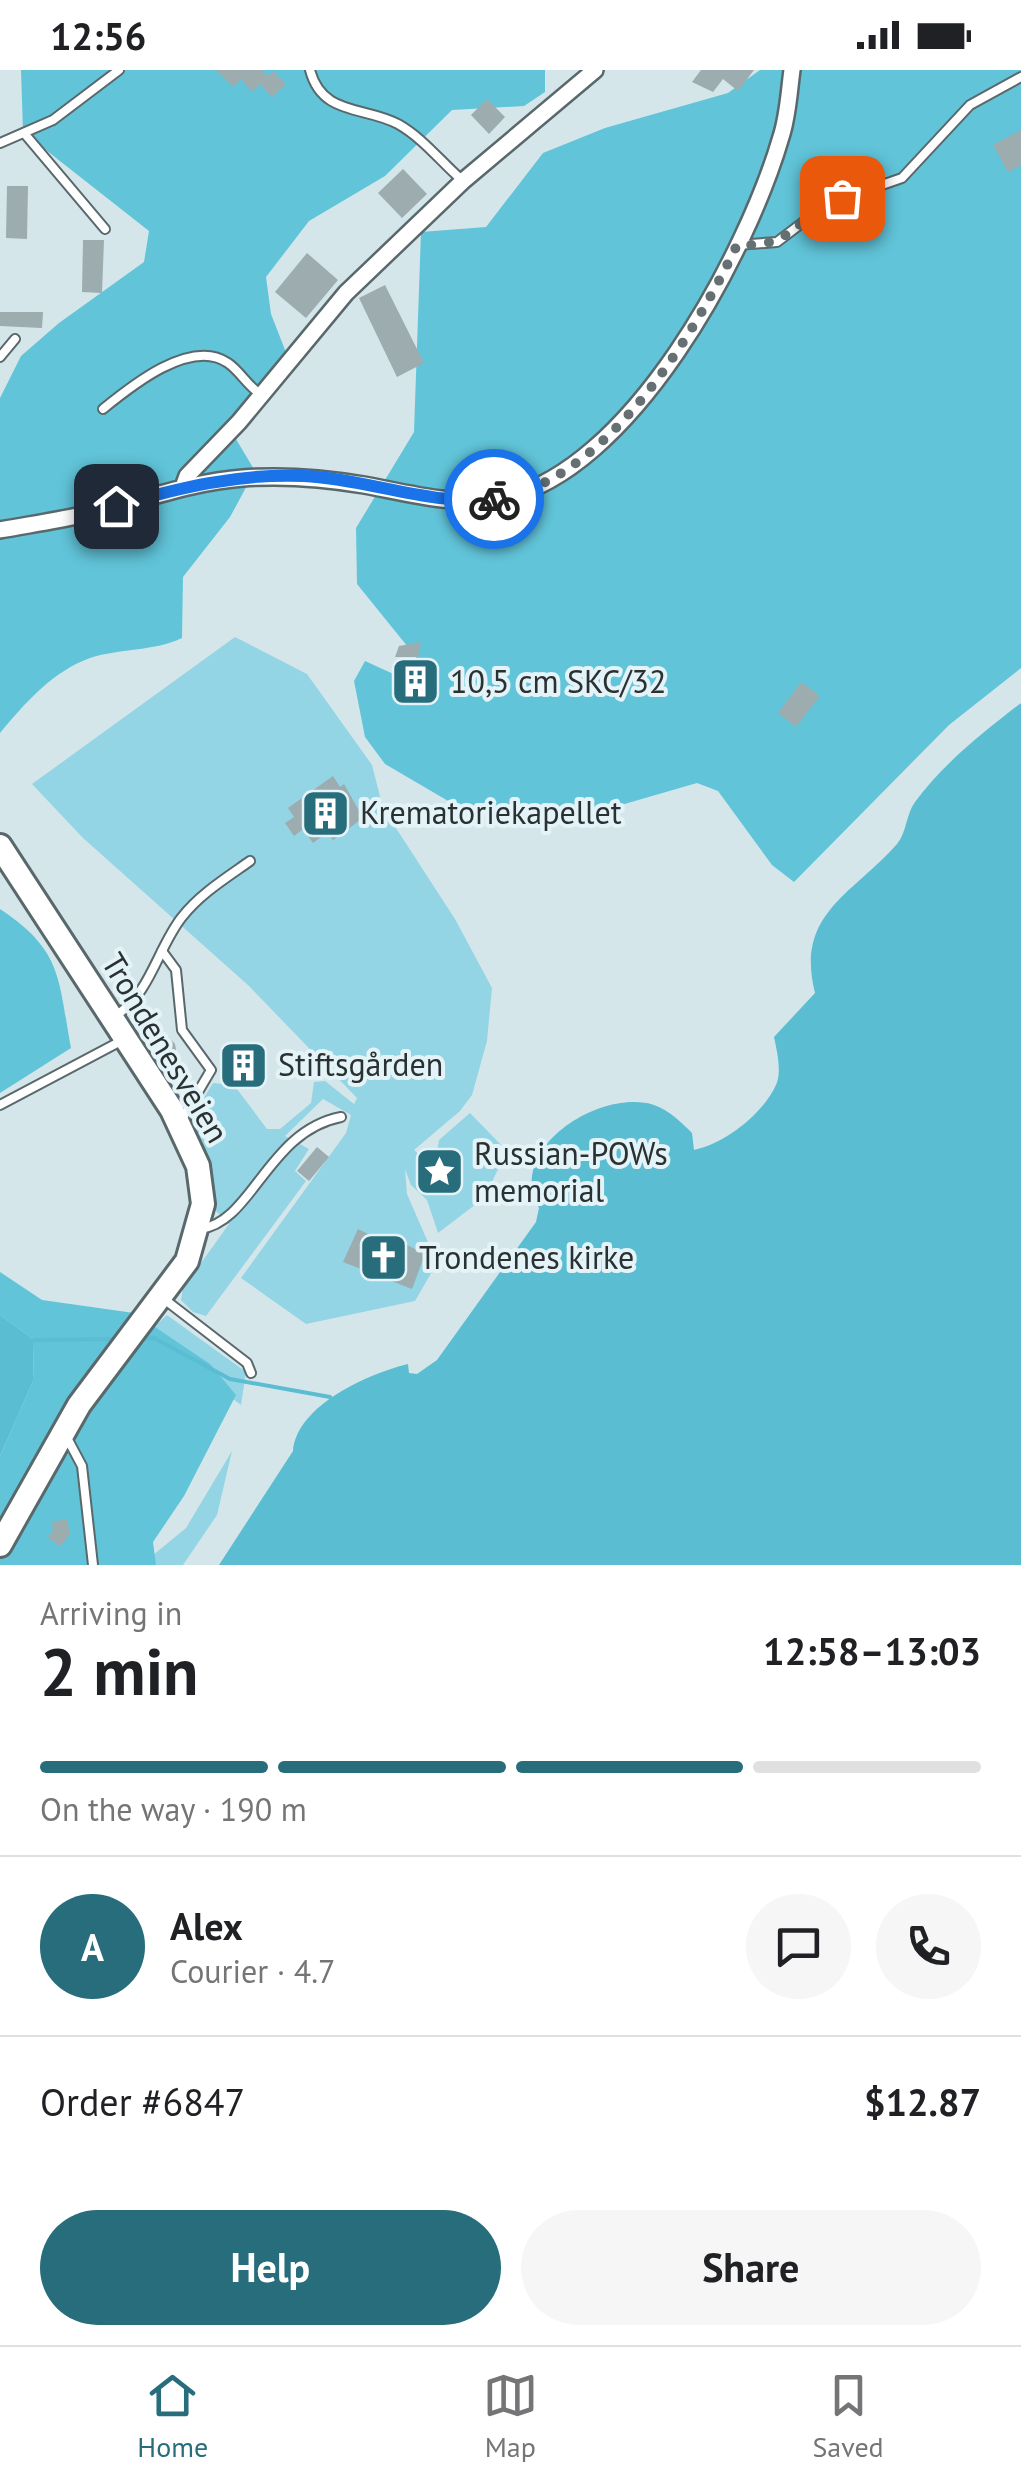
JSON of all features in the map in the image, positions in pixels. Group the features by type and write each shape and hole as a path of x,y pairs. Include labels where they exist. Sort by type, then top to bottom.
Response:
{"main road":[{"name":"Trondenesveien","path":"0,1545 63,1432 187,1260 200,1229 201,1176 179,1123 2,850"}],"street":[{"path":"183,487 187,476 262,395 346,292 462,180 595,70"},
{"path":"0,530 83,515 183,487 244,478 306,476 433,498 486,500 541,484 595,447 642,397 709,305 782,136 792,70"}],"lane":[{"path":"0,143 53,120 119,70"},
{"path":"310,70 324,97 349,111 397,124 462,180"},
{"path":"737,245 776,242 827,204 902,178 970,105 1021,78"},
{"path":"24,134 105,228"},
{"path":"0,356 15,339"},
{"path":"103,409 160,368 199,358 226,362 262,395"},
{"path":"111,1018 133,1000 196,901 250,862"},
{"path":"162,951 176,970 182,1030 211,1070 179,1123"},
{"path":"0,1105 124,1038"},
{"path":"200,1229 224,1220 297,1135 314,1123 341,1117"},
{"path":"162,1297 247,1363 251,1373"},
{"path":"63,1432 82,1466 93,1565"}],"shaded area":[{"path":"21,70 545,70 545,92 524,106 452,110 385,176 309,221 266,277 271,314 287,355 230,429 255,471 230,517 183,577 182,638 76,664 40,690 0,733 0,398 21,356 59,323 144,262 149,231 23,132"},
{"path":"760,70 1021,70 1021,668 949,725 794,882 772,865 718,791 697,783 583,816 455,805 385,764 365,737 354,681 365,661 411,682 416,657 357,584 356,528 414,432 421,232 486,227 543,153 605,128 728,93"},
{"path":"235,637 307,674 372,765 383,808 455,919 492,988 487,1041 472,1095 460,1111 414,1150 422,1157 436,1156 439,1140 470,1113 507,1151 484,1198 438,1233 427,1200 411,1185 405,1169 407,1194 437,1263 415,1301 306,1324 241,1278 346,1133 351,1115 323,1099 285,1136 309,1149 295,1171 306,1181 206,1316 193,1312 181,1300 183,1288 229,1224 214,1209 209,1168 190,1121 213,1083 234,1085 267,1129 280,1129 311,1103 314,1082 325,1081 354,1104 357,1098 249,986 83,838 32,784"},
{"path":"1021,703 1021,1565 219,1565 293,1451 297,1434 307,1419 337,1394 374,1375 408,1364 409,1373 417,1374 437,1360 536,1222 539,1208 532,1186 535,1165 546,1145 564,1128 608,1106 632,1102 654,1105 670,1113 692,1133 694,1150 730,1134 762,1107 778,1080 774,1037 815,993 811,966 820,925 846,893 897,844 912,807 927,787 978,737"},
{"path":"0,909 21,924 47,953 59,984 71,1048 0,1093"},
{"path":"0,1272 42,1300 134,1313 210,1364 236,1395 184,1496 153,1542 156,1565 0,1565 0,1456 33,1381 34,1340 0,1315"},
{"path":"0,1315 34,1340 33,1381 0,1456"},
{"path":"167,1315 246,1372 241,1405 146,1334"},
{"path":"232,1451 217,1515 183,1565 141,1565 186,1528"}],"building":[{"path":"216,70 262,70 268,76 273,71 286,84 272,97 260,84 252,92 241,79 233,87"},
{"path":"701,70 754,70 738,91 723,79 713,92 692,82"},
{"path":"487,99 505,117 489,134 471,115"},
{"path":"1021,130 1021,165 1008,172 993,145"},
{"path":"403,169 427,194 402,218 378,193"},
{"path":"7,186 28,186 27,239 6,238"},
{"path":"83,240 104,240 102,293 82,292"},
{"path":"307,253 338,280 306,318 275,292"},
{"path":"385,285 424,363 397,377 359,298"},
{"path":"0,312 43,312 42,328 0,326"},
{"path":"421,642 418,657 395,657 399,646"},
{"path":"801,682 820,696 796,727 778,713"},
{"name":"Krematoriekapellet","path":"333,776 340,787 344,784 363,818 333,840 327,833 313,843 303,829 294,836 285,823 294,817 288,808"},
{"path":"149,1016 175,1044 176,1050 165,1060 137,1027"},
{"name":"Stiftsgården","path":"248,1045 263,1063 237,1085 222,1068"},
{"path":"317,1147 329,1157 309,1181 297,1171"},
{"name":"Trondenes kirke","path":"358,1229 396,1248 399,1241 425,1254 412,1289 343,1262"},
{"path":"67,1519 70,1534 60,1547 48,1537 53,1530 52,1522"}],"waterway":[{"path":"139,1339 154,1338 230,1379 330,1397"},
{"path":"34,1340 120,1339"}],"way so far":[{"path":"494,499 528,490 560,474 608,434 642,397 709,305 737,245 760,246 782,240 818,208 842,198"}],"place":[{"name":"10,5 cm SKC/32","path":"415,682"},
{"name":"Krematoriekapellet","path":"325,813"},
{"name":"Stiftsgården","path":"243,1065"},
{"name":"Russian-POWs memorial","path":"439,1172"},
{"name":"Trondenes kirke","path":"384,1258"}],"route":[{"path":"116,506 208,482 306,476 433,498 494,499"}]}
